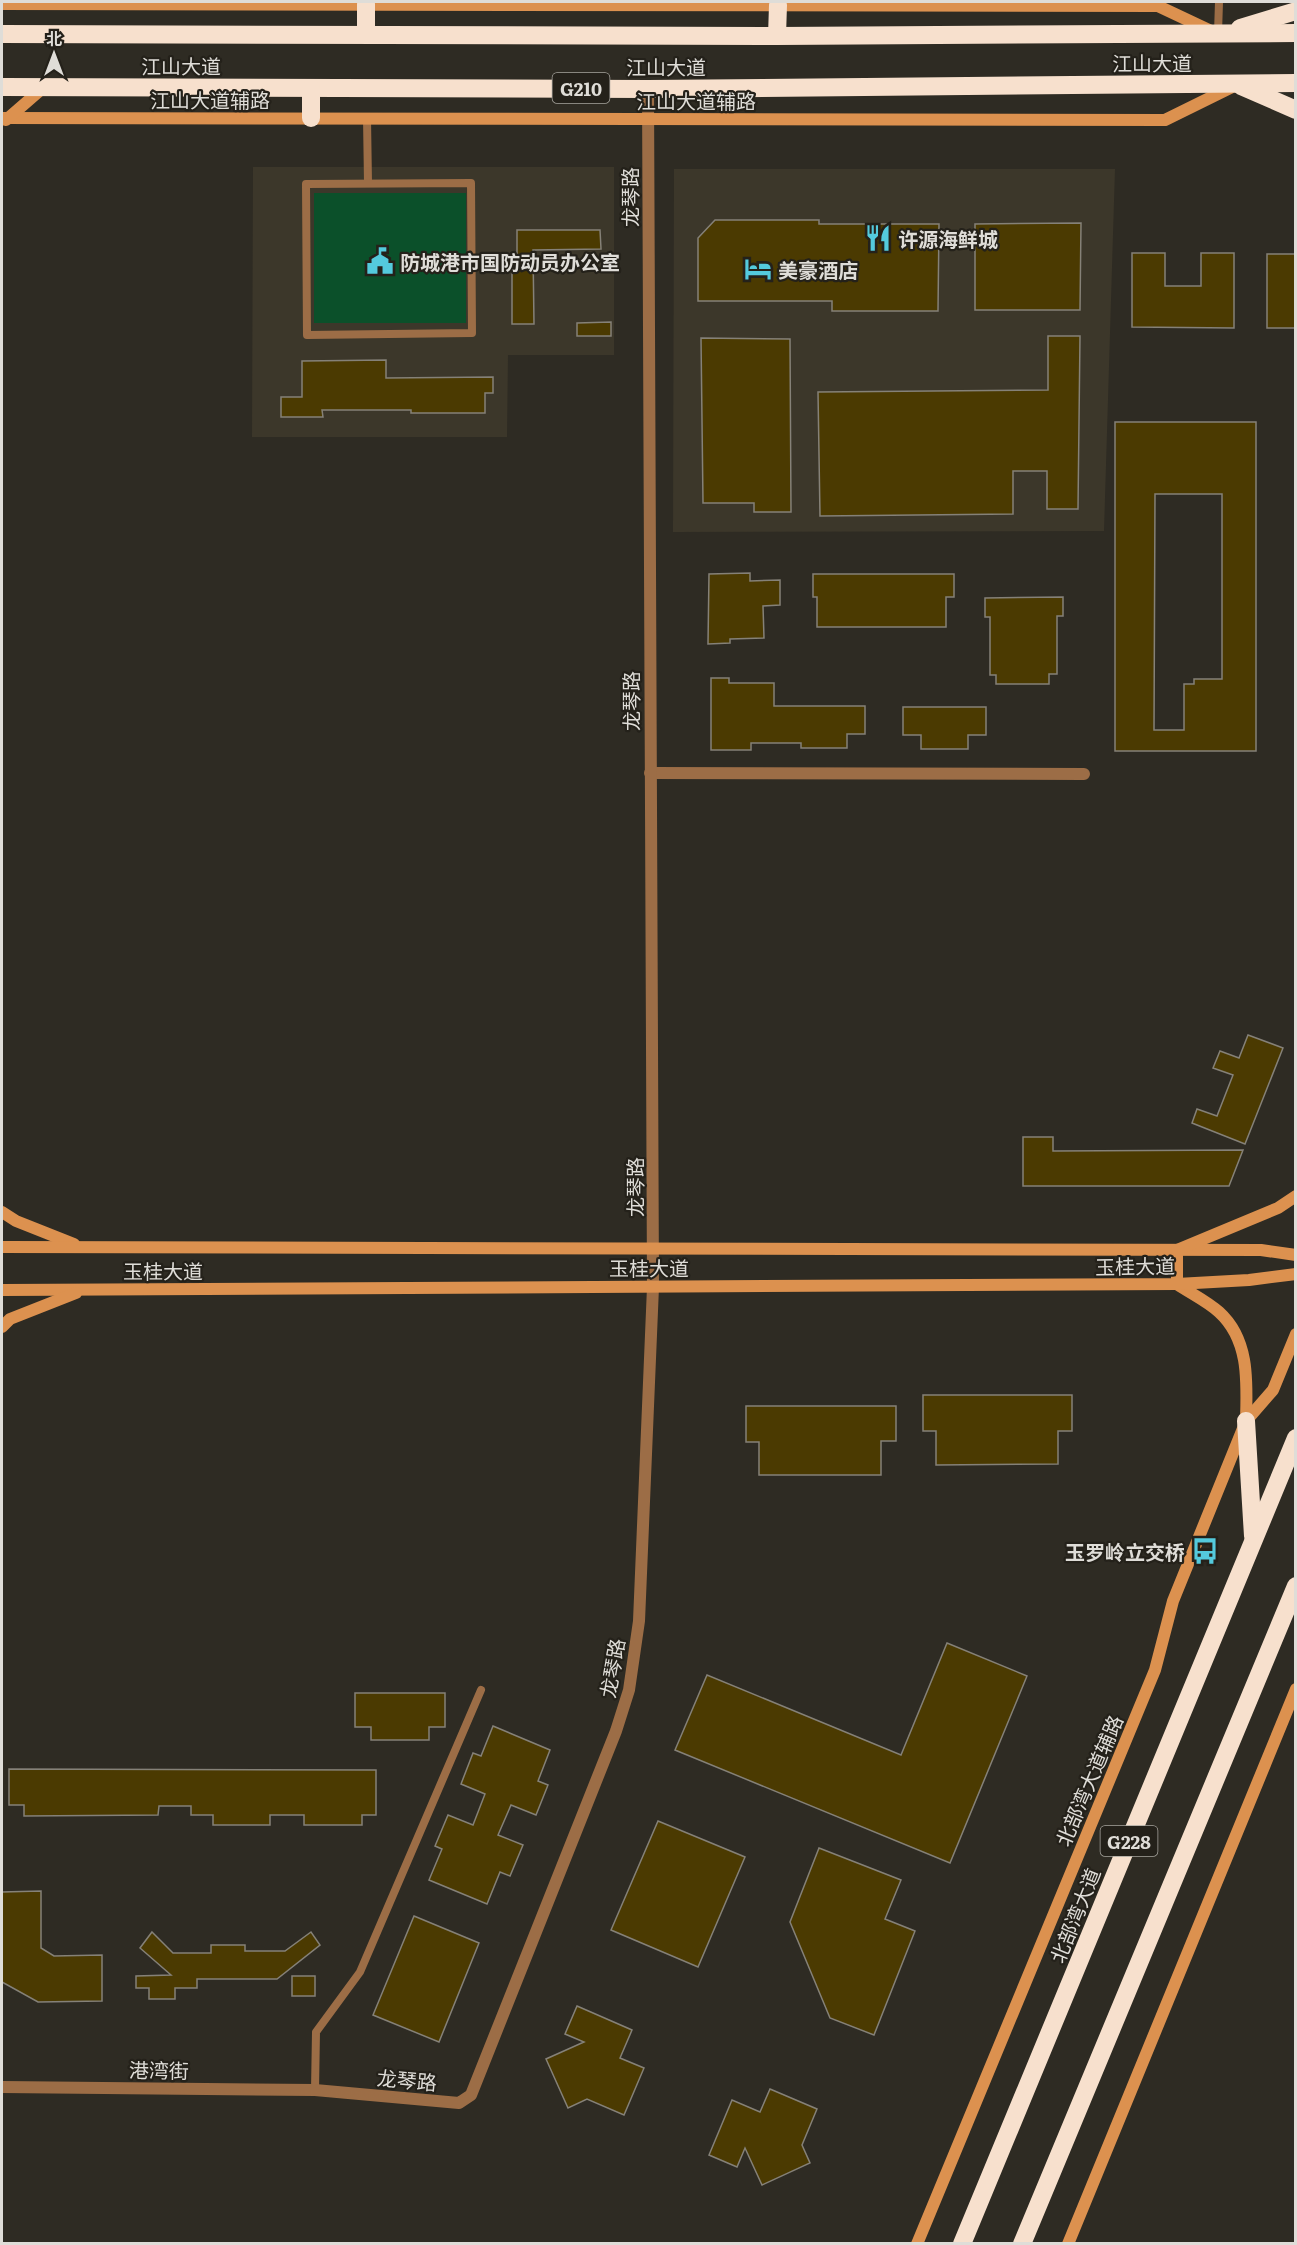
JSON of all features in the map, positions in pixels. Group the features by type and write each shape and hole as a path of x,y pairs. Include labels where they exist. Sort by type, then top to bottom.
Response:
{"highway":[{"path":"366,4 366,35"},
{"path":"777,36 778,5"},
{"path":"1218,34 1296,11"},
{"name":"江山大道","path":"2,34 777,36 1296,33"},
{"name":"江山大道","path":"2,87 648,88 1296,83"},
{"path":"1237,84 1296,110"},
{"path":"311,88 311,118"},
{"path":"1246,1421 1253,1541"},
{"name":"北部湾大道","path":"962,2244 1296,1438"},
{"name":"G228","path":"1022,2244 1296,1586"}],"main road":[{"path":"2,4 1158,4 1218,34"},
{"name":"江山大道辅路","path":"4,120 367,118 1165,120 1237,84"},
{"path":"4,120 44,87"},
{"path":"1246,1421 1247,1382 1241,1344 1220,1313 1177,1284 1177,1250 1278,1208 1296,1196"},
{"path":"2,1212 16,1221 81,1247"},
{"name":"玉桂大道","path":"2,1247 1260,1250 1296,1255"},
{"name":"玉桂大道","path":"2,1290 1177,1284 1249,1280 1296,1274"},
{"path":"2,1327 10,1320 83,1290"},
{"name":"北部湾大道辅路","path":"917,2244 1155,1670 1173,1601 1246,1421 1273,1390 1296,1334"},
{"path":"1068,2244 1296,1689"}],"street":[{"name":"龙琴路","path":"315,2090 459,2103 471,2095 616,1731 629,1690 639,1621 654,1248 648,88"},
{"path":"650,773 1084,774"},
{"name":"港湾街","path":"2,2087 315,2090"}],"lane":[{"path":"1218,34 1219,2"},
{"path":"367,118 368,183"},
{"path":"368,183 471,183 472,333 307,335 306,184 368,183"},
{"path":"315,2090 316,2032 360,1972 481,1690"}],"shaded area":[{"name":"防城港市国防动员办公室","path":"253,167 614,167 614,355 508,355 507,437 252,437"},
{"path":"674,169 1115,169 1104,531 673,532"}],"green space":[{"path":"314,193 466,193 466,323 314,323"}],"building":[{"path":"715,220 819,220 819,224 939,224 938,311 832,311 832,301 698,301 698,238"},
{"path":"1081,223 1080,310 975,310 975,224"},
{"path":"517,230 600,230 601,249 533,250 534,324 512,324 512,272 517,272"},
{"path":"1132,253 1165,253 1165,286 1201,286 1201,253 1234,253 1234,328 1132,327"},
{"path":"1267,254 1296,254 1296,328 1267,328"},
{"path":"611,322 611,336 577,336 577,323"},
{"path":"1048,336 1080,336 1078,509 1047,509 1047,471 1013,471 1013,514 820,516 818,392 1048,390"},
{"path":"701,338 790,339 791,512 754,512 754,503 703,503"},
{"path":"386,360 386,378 493,377 493,393 485,393 485,413 322,410 323,417 281,417 281,397 302,397 302,361"},
{"path":"1115,422 1256,422 1256,751 1115,751","holes":["1155,494 1222,494 1222,679 1194,679 1194,684 1184,684 1184,730 1154,730"]},
{"path":"750,573 750,581 780,580 780,605 763,606 764,638 730,639 730,643 708,644 709,574"},
{"path":"813,574 954,574 954,597 946,597 946,627 817,627 817,597 813,597"},
{"path":"1063,597 1063,616 1057,616 1057,674 1049,674 1049,684 996,684 996,675 990,675 990,617 985,617 985,598"},
{"path":"711,678 729,678 729,683 774,683 774,706 865,706 865,734 847,734 847,748 801,748 801,743 751,743 751,750 711,750"},
{"path":"903,707 986,707 986,735 968,735 968,749 921,749 921,735 903,735"},
{"path":"1248,1035 1283,1048 1245,1144 1192,1123 1197,1109 1217,1116 1233,1075 1213,1068 1220,1051 1239,1058"},
{"path":"1023,1137 1053,1137 1053,1151 1243,1150 1229,1186 1023,1186"},
{"path":"923,1395 1072,1395 1072,1431 1058,1431 1058,1464 936,1465 936,1431 923,1431"},
{"path":"746,1406 896,1406 896,1441 881,1441 881,1475 759,1475 759,1442 746,1442"},
{"path":"947,1643 1027,1676 950,1863 675,1750 707,1675 901,1755"},
{"path":"355,1693 445,1693 445,1727 429,1727 429,1740 371,1740 371,1727 355,1727"},
{"path":"493,1726 550,1750 538,1781 548,1785 536,1815 511,1805 498,1835 523,1845 510,1876 500,1872 487,1904 429,1880 442,1849 435,1846 448,1815 473,1825 485,1794 461,1784 473,1753 481,1756"},
{"path":"9,1769 376,1770 376,1815 362,1815 362,1825 304,1825 304,1815 270,1815 270,1825 213,1825 213,1815 191,1815 191,1806 159,1806 158,1815 24,1816 24,1805 9,1805"},
{"path":"658,1821 745,1857 698,1967 611,1930"},
{"path":"819,1848 901,1880 885,1919 915,1931 874,2035 830,2018 790,1922"},
{"path":"41,1891 41,1948 54,1956 102,1955 102,2001 38,2002 2,1982 2,1892"},
{"path":"414,1916 479,1943 439,2042 373,2015"},
{"path":"152,1932 173,1953 211,1953 211,1945 245,1945 245,1951 285,1951 311,1932 320,1945 277,1979 197,1979 197,1988 175,1988 175,1999 149,1999 149,1988 136,1988 136,1976 171,1975 140,1948"},
{"path":"292,1976 315,1976 315,1996 292,1996"},
{"path":"577,2006 632,2030 620,2058 644,2068 624,2115 587,2099 568,2108 546,2059 584,2042 565,2034"},
{"path":"770,2089 817,2109 802,2145 810,2163 762,2185 745,2148 737,2167 709,2155 732,2100 760,2112"}],"place":[{"name":"许源海鲜城","path":"878,238"},
{"name":"防城港市国防动员办公室","path":"380,261"},
{"name":"美豪酒店","path":"758,269"},
{"name":"玉罗岭立交桥","path":"1205,1551"}]}
